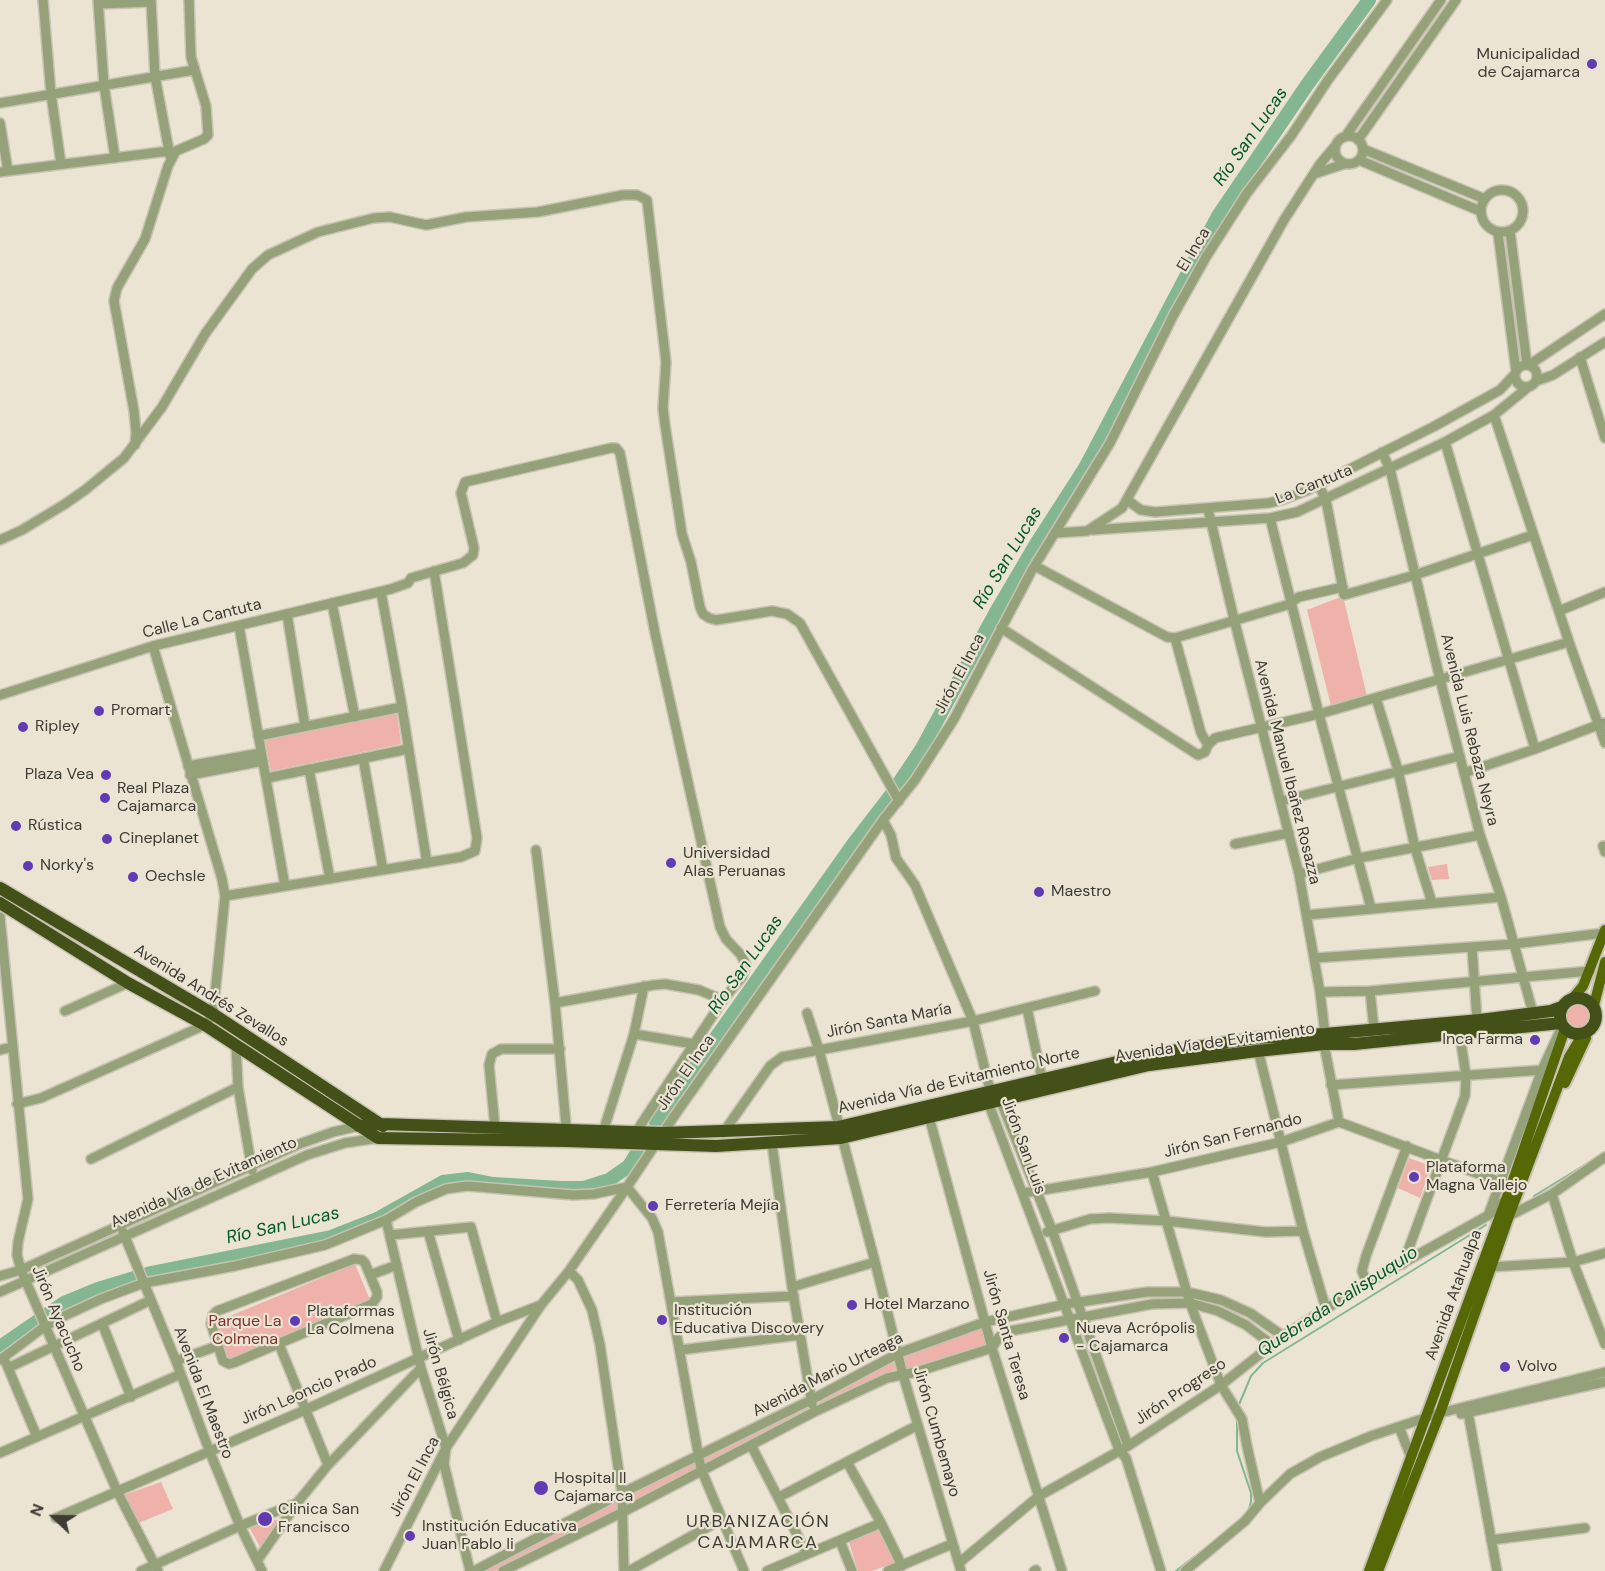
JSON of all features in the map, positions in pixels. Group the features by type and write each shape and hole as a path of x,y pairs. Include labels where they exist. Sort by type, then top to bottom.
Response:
{"highway":[{"name":"Avenida Andrés Zevallos","path":"0,888 209,1020 402,1137"},
{"name":"Avenida Andrés Zevallos","path":"0,903 128,983 209,1020 236,1045 378,1138"},
{"path":"1573,998 1585,998 1595,1018 1575,1034 1563,1026 1560,1014 1562,1007 1573,998"},
{"name":"Avenida Vía de Evitamiento Norte","path":"993,1097 1042,1079 1256,1044 1324,1039 1374,1029 1459,1028 1477,1020 1551,1011 1562,1007"},
{"name":"Avenida Vía de Evitamiento","path":"1324,1039 1354,1044 1459,1028 1563,1026"},
{"name":"Avenida Vía de Evitamiento","path":"772,1144 839,1132 1118,1066"},
{"name":"Avenida Vía de Evitamiento Norte","path":"359,1126 380,1124 495,1127 567,1136 603,1132 634,1139"},
{"name":"Avenida Vía de Evitamiento Norte","path":"402,1137 567,1136 656,1139 723,1133 839,1132"},
{"name":"Avenida Vía de Evitamiento","path":"378,1138 402,1137"},
{"name":"Avenida Vía de Evitamiento Norte","path":"656,1139 716,1146 772,1144"}],"main road":[{"path":"1573,998 1583,986 1590,971 1604,931"},
{"name":"Avenida Atahualpa","path":"1369,1571 1410,1457 1486,1266 1517,1196 1569,1057 1595,1018 1605,962"},
{"name":"Avenida Atahualpa","path":"1378,1571 1438,1417 1505,1201 1506,1184 1563,1026"}],"street":[{"path":"43,0 51,94 61,164"},
{"path":"0,123 4,171 115,158 170,156 204,139 208,135 206,106 191,57 189,0"},
{"name":"El Inca","path":"1056,533 1110,443 1173,316 1206,257 1246,193 1291,136 1328,80 1387,0"},
{"path":"1088,531 1118,512 1127,500 1284,220 1314,174 1345,137 1441,0"},
{"path":"1359,160 1361,145 1456,0"},
{"path":"115,158 104,85 99,2 151,1 155,76 170,156 145,239 117,288 114,301 134,411 135,445"},
{"path":"0,103 194,70"},
{"path":"1345,137 1352,137 1361,145 1485,199"},
{"path":"1336,145 1336,156 1344,164"},
{"path":"1314,174 1359,160"},
{"path":"1359,160 1480,211"},
{"path":"1499,190 1509,191 1517,197 1522,206 1522,216 1518,225 1510,231 1498,232 1485,225 1480,211 1485,199 1491,193 1499,190"},
{"path":"1,537 22,530 85,490 124,458 162,407 205,334 252,268 268,255 318,232 374,218 390,217 426,225 466,217 538,212 623,195 643,196 647,200 666,362 663,408 665,425 682,534 691,562 700,607 703,614 716,620 772,611 787,614 800,623 898,799"},
{"path":"1510,231 1528,365 1535,370 1536,381"},
{"path":"1498,232 1515,373 1519,386 1527,388"},
{"name":"La Cantuta","path":"1127,500 1134,507 1147,512 1208,509 1282,500 1433,427 1483,400 1500,390 1522,366 1528,365 1605,314"},
{"name":"La Cantuta","path":"1056,533 1270,518 1297,512 1445,442 1494,415 1536,381 1553,375 1605,342"},
{"path":"1580,357 1605,438"},
{"path":"1494,415 1569,642 1602,723 1605,743"},
{"path":"1445,442 1535,749"},
{"name":"Calle La Cantuta","path":"0,695 153,646 381,592 408,583 411,578 463,563 473,555 474,548 461,493 465,482 616,448 619,451 655,633 720,927 726,939 741,955 746,965 742,977 723,1000"},
{"name":"Avenida Luis Rebaza Neyra","path":"1382,452 1390,469 1480,836 1502,897 1533,1013"},
{"path":"1318,484 1326,500 1344,591"},
{"name":"Avenida Manuel Ibañez Rosazza","path":"1208,509 1233,619 1299,874 1315,958 1324,1039 1339,1122"},
{"path":"1118,512 1119,522 1124,528"},
{"path":"1270,518 1371,908"},
{"name":"Jirón El Inca","path":"384,1571 446,1448 541,1305 569,1271 627,1188 656,1139 882,820 915,780 954,719 1035,566 1056,533"},
{"path":"1035,566 1167,637 1175,638 1291,603 1299,597 1344,591 1415,575 1533,535"},
{"path":"225,896 461,857 475,851 477,838 434,572"},
{"path":"381,592 427,863"},
{"path":"1559,611 1605,592"},
{"path":"332,603 355,717"},
{"path":"287,614 305,726"},
{"path":"239,626 285,886"},
{"path":"1001,628 1192,752 1202,755 1215,738 1319,714 1569,642"},
{"path":"1175,638 1201,733 1208,745"},
{"path":"17,1104 41,1098 209,1020 225,896 222,879 153,646"},
{"path":"1376,698 1398,770 1415,848 1432,903"},
{"path":"258,736 402,707"},
{"path":"1464,773 1602,723"},
{"path":"267,778 408,748"},
{"path":"1281,801 1339,784 1460,756"},
{"path":"189,771 262,757"},
{"path":"363,758 382,870"},
{"path":"309,769 330,879"},
{"path":"882,820 891,835 896,858 915,885 973,1021 993,1097"},
{"path":"1235,844 1289,832"},
{"path":"1299,874 1359,858 1480,836"},
{"path":"536,850 560,1049 567,1136"},
{"path":"1307,915 1502,897"},
{"name":"Jirón Ayacucho","path":"0,917 4,993 28,1198 17,1255 25,1281 84,1417 117,1491 156,1567"},
{"path":"1315,958 1514,944 1604,931"},
{"path":"1472,947 1477,1020"},
{"path":"1320,992 1370,991 1590,971"},
{"path":"65,1011 128,983"},
{"path":"555,1003 665,984 709,993 723,1000 634,1139"},
{"path":"603,1132 634,1034 644,986"},
{"name":"Jirón Santa María","path":"723,1133 764,1074 776,1060 782,1057 973,1021 1095,991"},
{"path":"1370,991 1374,1029"},
{"path":"1027,1008 1042,1079"},
{"name":"Jirón Cumbemayo","path":"807,1013 819,1050 903,1375 960,1567"},
{"name":"Avenida Atahualpa","path":"1489,1215 1506,1184 1542,1070 1563,1026"},
{"path":"1403,1264 1465,1096 1466,1076 1459,1028"},
{"path":"634,1034 694,1044"},
{"path":"1256,1044 1326,1309"},
{"path":"236,1045 238,1087 250,1166 255,1178"},
{"path":"0,1050 12,1047"},
{"path":"495,1127 489,1065 492,1054 501,1048 560,1049"},
{"path":"1331,1085 1542,1070"},
{"path":"91,1159 238,1087"},
{"name":"Jirón San Luis","path":"993,1097 1052,1230 1077,1302 1077,1320"},
{"name":"Jirón San Luis","path":"993,1097 1039,1236 1066,1304 1077,1320 1124,1448 1161,1571"},
{"name":"Jirón Santa Teresa","path":"928,1111 992,1348 1062,1571"},
{"path":"1339,1122 1506,1184"},
{"name":"Jirón San Fernando","path":"1024,1193 1152,1172 1281,1142 1339,1122"},
{"name":"Avenida Vía de Evitamiento","path":"0,1276 21,1270 312,1139 359,1126"},
{"name":"Avenida Vía de Evitamiento","path":"0,1292 307,1155 345,1143 378,1138"},
{"path":"772,1144 793,1291 814,1412"},
{"path":"1367,1283 1362,1271 1366,1256 1407,1146"},
{"path":"1509,1216 1552,1194 1605,1157"},
{"path":"1152,1172 1191,1303 1221,1385 1241,1416 1260,1503"},
{"path":"37,1437 2,1359 42,1321 64,1316 143,1281 235,1266 325,1245 386,1220 416,1202 446,1189 467,1186 594,1194 627,1188 652,1218 658,1232 701,1469 744,1571"},
{"path":"1552,1194 1573,1262 1605,1344"},
{"name":"Jirón Progreso","path":"960,1567 1039,1496 1124,1448 1221,1385 1271,1344 1367,1283 1489,1215 1505,1201 1517,1196"},
{"path":"1039,1236 1090,1219 1109,1218 1167,1221 1266,1232 1304,1231"},
{"name":"Jirón Bélgica","path":"386,1220 420,1363 446,1448 444,1464 472,1571"},
{"name":"Avenida El Maestro","path":"120,1225 240,1526 262,1571"},
{"path":"390,1235 471,1227 497,1322"},
{"path":"428,1231 459,1340"},
{"path":"1486,1266 1573,1262 1605,1253"},
{"path":"354,1259 363,1260 378,1297 372,1304 279,1344 229,1364 223,1361 217,1346 211,1324 213,1315 217,1311 354,1259"},
{"path":"671,1302 793,1291 875,1263"},
{"path":"370,1275 397,1265"},
{"path":"569,1271 578,1280 592,1310 600,1345 622,1493 624,1571"},
{"name":"Avenida Mario Urteaga","path":"472,1571 622,1493 811,1400 899,1353 985,1322 1077,1302 1147,1292 1187,1292 1221,1300 1250,1313 1283,1336"},
{"path":"8,1368 151,1300"},
{"name":"Avenida Mario Urteaga","path":"503,1571 623,1512 701,1469 814,1412 888,1378 992,1348 999,1337 1010,1331 1152,1304 1191,1303 1218,1311 1246,1326 1271,1344"},
{"name":"Jirón Leoncio Prado","path":"56,1518 209,1450 420,1363 459,1340 541,1305"},
{"path":"102,1323 131,1396"},
{"path":"680,1350 800,1335"},
{"path":"279,1344 328,1465"},
{"path":"176,1361 217,1346"},
{"path":"257,1561 297,1503 328,1465 420,1363"},
{"path":"1438,1417 1605,1372"},
{"path":"0,1453 181,1374"},
{"path":"1185,1571 1245,1521 1290,1474 1320,1456 1371,1436 1425,1419 1468,1412 1605,1382"},
{"path":"1468,1412 1497,1571"},
{"path":"779,1497 918,1425"},
{"path":"1399,1427 1410,1457"},
{"path":"751,1445 807,1554"},
{"path":"847,1462 902,1566"},
{"path":"141,1571 156,1567 240,1526 297,1503"},
{"path":"629,1571 722,1520"},
{"path":"767,1571 881,1523"},
{"path":"1491,1540 1585,1528"},
{"path":"840,1541 852,1571"},
{"path":"524,1545 529,1558"},
{"path":"888,1571 952,1545"},
{"path":"1200,1560 1205,1571"}],"green space":[{"path":"1343,596 1367,696 1331,706 1307,610"},
{"path":"397,713 401,744 271,771 265,740"},
{"path":"1447,864 1449,879 1432,880 1428,867"},
{"path":"1578,1003 1587,1007 1591,1016 1587,1025 1578,1029 1569,1025 1565,1016 1569,1007"},
{"name":"Plataforma Magna Vallejo","path":"1409,1158 1431,1166 1420,1198 1398,1188"},
{"name":"Plataformas La Colmena","path":"355,1264 370,1300 229,1361 213,1323"},
{"path":"982,1324 987,1350 905,1372 902,1349"},
{"path":"896,1357 900,1367 816,1409 814,1402"},
{"path":"810,1403 812,1411 705,1465 704,1457"},
{"path":"699,1459 701,1467 625,1506 624,1496"},
{"path":"161,1482 173,1509 136,1524 121,1496"},
{"path":"619,1500 619,1508 495,1571 480,1571"},
{"path":"281,1519 260,1547 248,1525"},
{"path":"879,1527 896,1562 872,1571 858,1571 849,1542"}],"waterway":[{"name":"Río San Lucas","path":"656,1122 921,750 996,612 1085,468 1218,216 1307,85 1369,0"},
{"name":"Río San Lucas","path":"0,1347 64,1303 98,1289 151,1273 331,1237 377,1219 443,1182 468,1179 493,1184 584,1188 609,1180 629,1166 640,1148"},
{"name":"Quebrada Calispuquio","path":"1534,1196 1596,1158"},
{"name":"Quebrada Calispuquio","path":"1238,1407 1251,1376 1263,1363 1486,1225"},
{"name":"Quebrada Calispuquio","path":"1237,1416 1237,1451 1251,1493 1248,1512"},
{"name":"Quebrada Calispuquio","path":"1176,1571 1195,1556"}],"place":[{"name":"Municipalidad de Cajamarca","path":"1592,64"},
{"name":"Promart","path":"99,711"},
{"name":"Ripley","path":"23,727"},
{"name":"Plaza Vea","path":"106,775"},
{"name":"Real Plaza Cajamarca","path":"105,798"},
{"name":"Rústica","path":"16,826"},
{"name":"Cineplanet","path":"107,839"},
{"name":"Universidad Alas Peruanas","path":"671,863"},
{"name":"Norky's","path":"28,866"},
{"name":"Oechsle","path":"133,877"},
{"name":"Maestro","path":"1039,892"},
{"name":"Inca Farma","path":"1535,1040"},
{"name":"Plataforma Magna Vallejo","path":"1414,1177"},
{"name":"Ferretería Mejía","path":"653,1206"},
{"name":"Hotel Marzano","path":"852,1305"},
{"name":"Institución Educativa Discovery","path":"662,1320"},
{"name":"Plataformas La Colmena","path":"295,1321"},
{"name":"Nueva Acrópolis - Cajamarca","path":"1064,1338"},
{"name":"Volvo","path":"1505,1367"},
{"name":"Hospital II Cajamarca","path":"541,1488"},
{"name":"Clinica San Francisco","path":"265,1519"},
{"name":"Institución Educativa Juan Pablo Ii","path":"410,1536"}],"district":[{"name":"URBANIZACIÓN CAJAMARCA","path":"758,1532"}],"park label":[{"name":"Parque La Colmena","path":"245,1331"}]}
